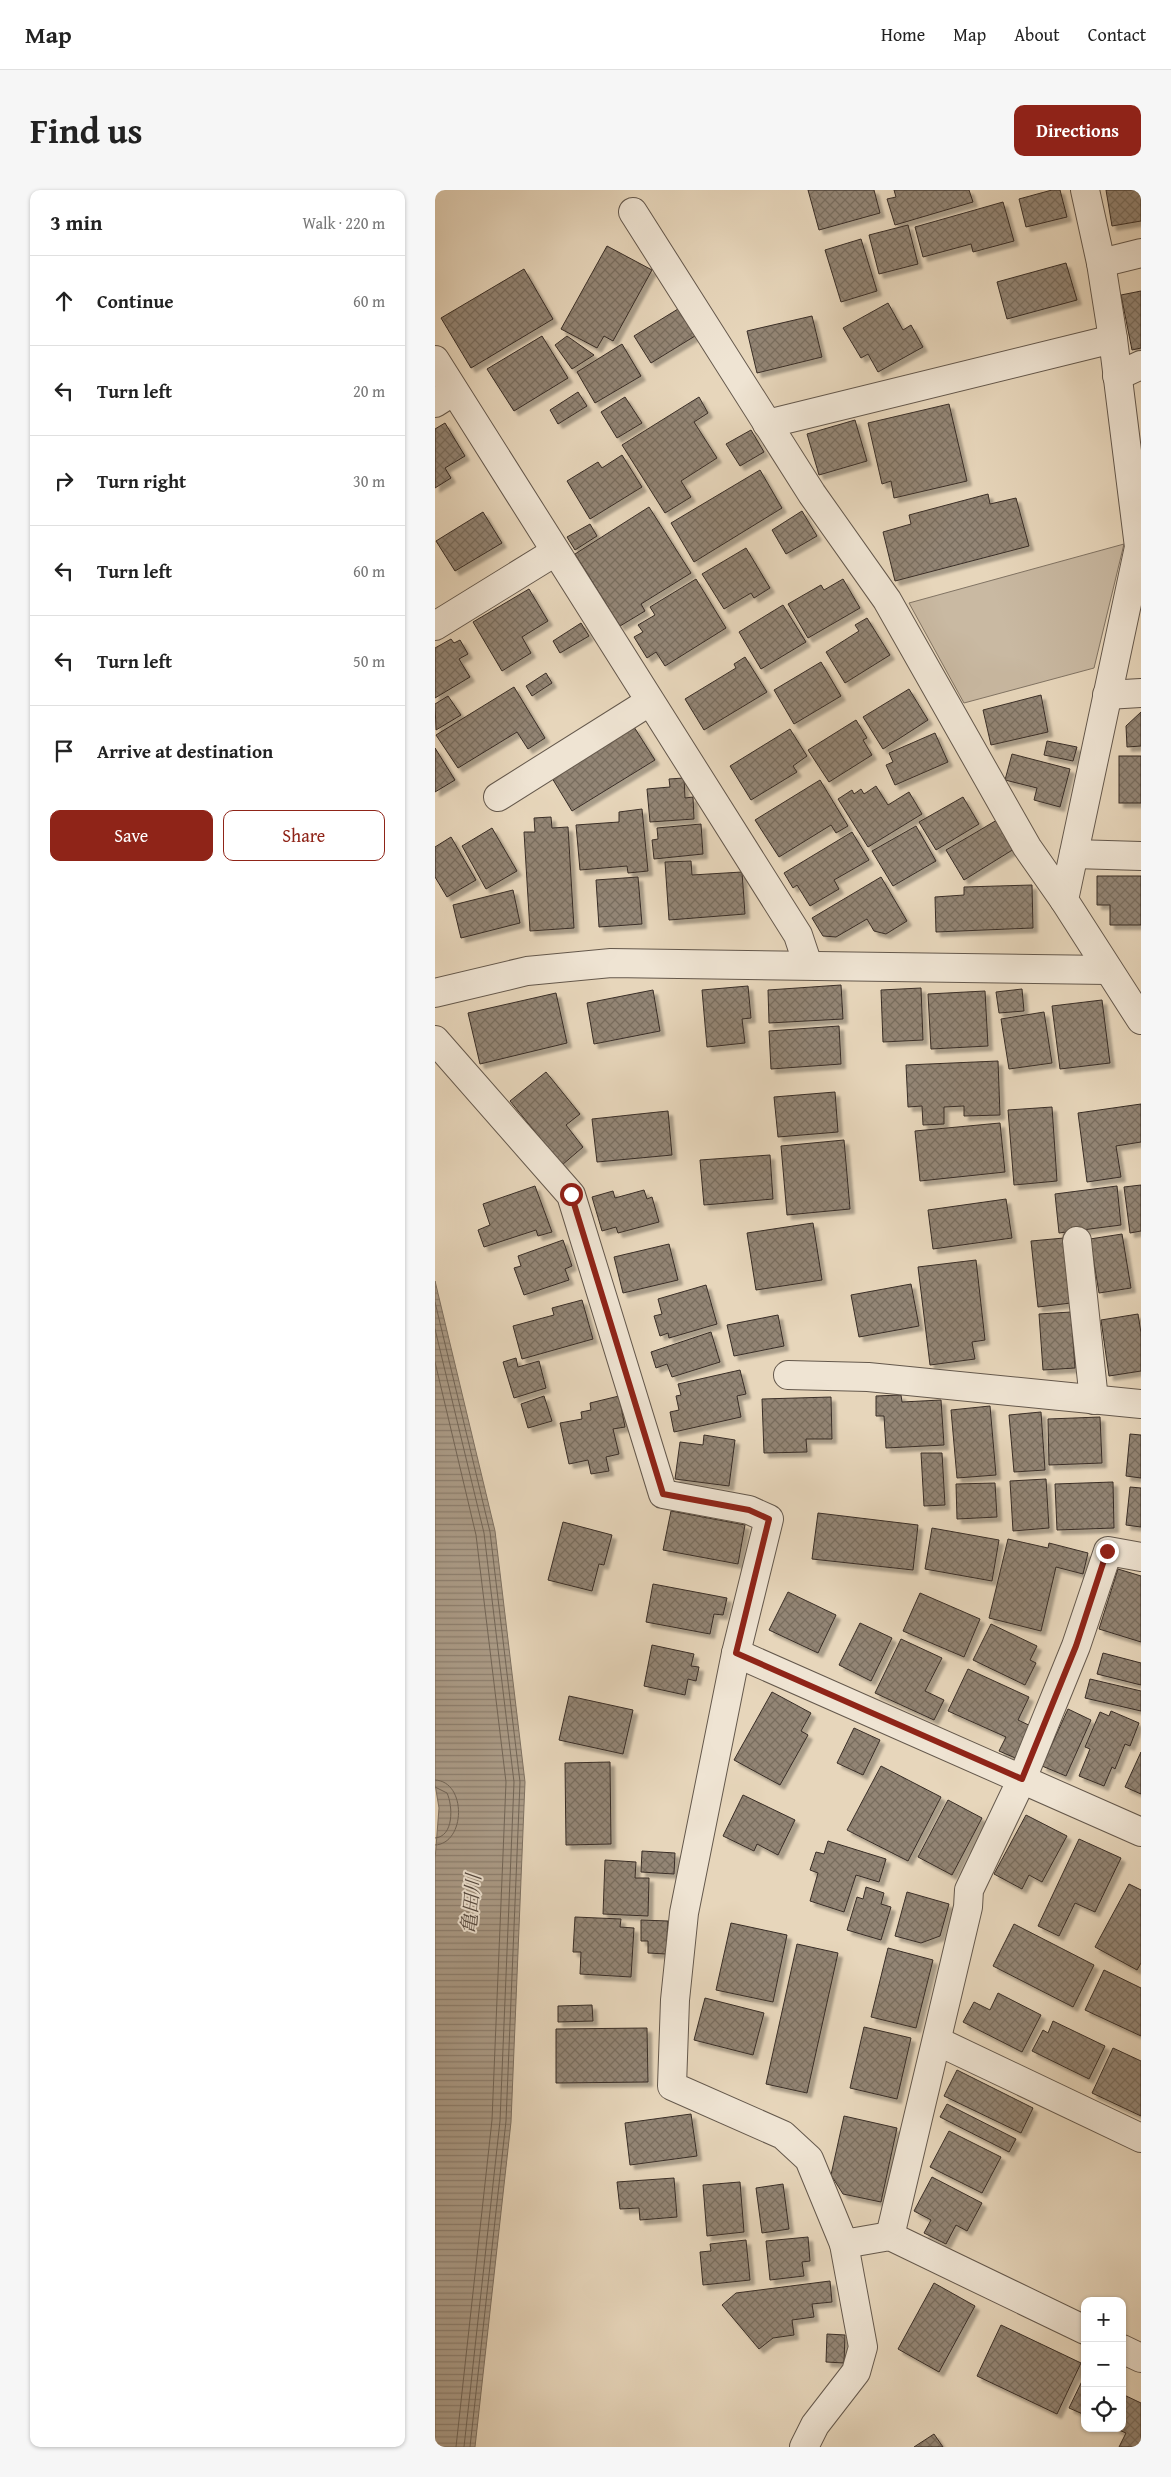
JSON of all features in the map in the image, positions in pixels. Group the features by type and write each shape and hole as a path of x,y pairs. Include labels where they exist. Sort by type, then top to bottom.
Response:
{"street":[{"path":"1064,900 1139,547 1129,370 1113,339 1101,263 1085,190"},
{"path":"633,212 812,494 887,600 1027,847 1064,900 1141,1020"},
{"path":"1101,263 1141,253"},
{"path":"767,424 1113,339"},
{"path":"435,360 445,397 555,552 798,935 808,965"},
{"path":"435,626 555,552"},
{"path":"1107,695 1141,694"},
{"path":"498,797 649,702"},
{"path":"1074,854 1141,856"},
{"path":"435,993 527,971 611,963 1108,970"},
{"path":"435,1040 571,1194 663,1494 749,1510 769,1519 736,1653 684,1914 675,2000 672,2086 783,2135 809,2159 844,2244 863,2347 856,2372 815,2425 804,2447"},
{"path":"1077,1241 1094,1400"},
{"path":"789,1375 868,1376 1141,1404"},
{"path":"890,2236 968,1907 969,1890 1022,1779 1076,1646 1107,1551 1141,1557"},
{"path":"736,1653 1141,1832"},
{"path":"937,2041 1141,2138"},
{"path":"844,2244 890,2236 1081,2328"},
{"path":"1126,2351 1141,2358"}],"shaded area":[{"path":"1124,544 1094,668 964,703 909,603"}],"water":[{"name":"亀田川","path":"435,1281 495,1531 525,1782 511,2122 475,2447 435,2447 435,1860 439,1808 435,1784"}],"building":[{"path":"808,190 874,190 880,213 819,230"},
{"path":"894,190 969,190 973,202 895,225 887,199 896,197"},
{"path":"1052,190 1060,190 1067,217 1026,227 1019,199"},
{"path":"1106,190 1141,190 1141,221 1112,226"},
{"path":"1003,202 1014,241 973,252 971,244 923,257 915,227"},
{"path":"908,225 918,264 879,274 869,235"},
{"path":"861,239 877,291 841,302 825,250"},
{"path":"607,246 652,270 613,341 604,336 597,348 561,329"},
{"path":"1066,263 1077,300 1007,319 997,282"},
{"path":"524,269 553,319 471,368 441,318"},
{"path":"1141,291 1141,348 1132,350 1121,295"},
{"path":"888,303 903,330 911,325 923,347 878,372 868,354 861,358 843,328"},
{"path":"678,309 695,336 651,363 634,336"},
{"path":"812,316 822,357 757,373 747,331"},
{"path":"542,336 568,378 514,411 487,369"},
{"path":"567,336 594,355 572,369 555,345"},
{"path":"622,344 641,376 595,403 577,372"},
{"path":"578,392 587,406 558,424 550,410"},
{"path":"625,397 642,423 617,438 601,412"},
{"path":"699,397 708,413 694,422 717,458 681,481 691,497 665,513 622,445"},
{"path":"949,404 967,481 894,498 891,481 882,484 868,423"},
{"path":"855,420 867,461 819,475 807,434"},
{"path":"445,423 465,456 445,468 451,478 435,488 435,429"},
{"path":"751,430 764,452 740,466 726,444"},
{"path":"622,455 642,487 590,519 567,481 598,462 602,468"},
{"path":"760,470 782,508 694,562 671,523"},
{"path":"988,494 990,504 1016,498 1029,546 895,581 883,532 911,524 909,515"},
{"path":"649,507 691,573 641,604 645,611 620,626 575,554"},
{"path":"802,511 817,536 786,554 772,530"},
{"path":"483,512 502,543 455,571 436,541"},
{"path":"590,524 597,536 575,550 567,537"},
{"path":"746,548 770,588 754,598 751,593 724,609 702,574"},
{"path":"696,579 726,628 665,666 656,652 647,658 634,637 643,632 638,625 655,615 650,607"},
{"path":"843,579 860,608 808,638 788,604 821,585 824,590"},
{"path":"529,589 548,621 522,637 531,653 502,671 473,622"},
{"path":"783,605 806,642 761,669 739,632"},
{"path":"867,618 890,655 845,683 826,652 859,631 855,625"},
{"path":"581,623 589,636 560,653 553,641"},
{"path":"451,639 454,643 460,640 468,654 459,659 470,677 435,698 435,648"},
{"path":"745,657 767,692 704,730 685,699 736,668 734,664"},
{"path":"821,662 841,696 794,724 774,690"},
{"path":"546,673 552,683 532,696 526,686"},
{"path":"514,687 545,738 528,749 517,732 458,768 436,735"},
{"path":"909,689 928,720 883,749 863,717"},
{"path":"1041,695 1048,732 991,745 983,710"},
{"path":"448,696 461,715 436,730 435,704"},
{"path":"1141,712 1141,746 1127,747 1126,726"},
{"path":"856,720 867,738 863,740 872,755 829,782 808,750"},
{"path":"634,727 655,760 572,811 552,778"},
{"path":"790,729 807,756 793,766 797,772 751,800 730,766"},
{"path":"935,733 948,762 895,785 886,765 893,762 889,753"},
{"path":"1047,741 1077,747 1073,761 1044,755"},
{"path":"435,748 455,780 435,792"},
{"path":"1012,754 1070,769 1060,807 1034,800 1037,788 1005,780"},
{"path":"1119,756 1141,756 1141,803 1119,803"},
{"path":"684,778 685,798 693,797 694,819 650,822 647,789 670,787 669,779"},
{"path":"820,780 848,826 836,833 831,825 779,857 755,820"},
{"path":"876,786 888,805 909,792 922,814 868,847 838,799 852,790 854,794 861,789 864,794"},
{"path":"963,797 979,824 936,850 919,822"},
{"path":"642,809 648,871 628,873 627,866 580,870 576,825 619,822 619,812"},
{"path":"551,817 552,828 568,827 574,928 530,931 524,832 535,832 534,818"},
{"path":"997,820 1014,849 964,880 946,850"},
{"path":"701,824 703,854 654,859 652,840 658,839 657,828"},
{"path":"916,826 936,861 893,886 872,851"},
{"path":"492,828 517,871 486,889 462,846"},
{"path":"852,832 869,860 834,880 839,889 810,906 797,885 793,888 784,873"},
{"path":"451,837 476,880 447,897 435,877 435,847"},
{"path":"691,861 692,875 742,872 745,914 669,920 665,862"},
{"path":"1097,876 1141,876 1141,925 1110,925 1110,905 1097,905"},
{"path":"638,877 642,924 599,927 596,880"},
{"path":"881,877 907,921 886,934 874,931 867,919 836,937 823,936 812,918"},
{"path":"1032,885 1033,928 936,932 935,897 964,895 964,887"},
{"path":"513,890 520,923 461,938 453,905"},
{"path":"841,985 843,1019 769,1023 768,990"},
{"path":"748,986 751,1018 742,1019 745,1043 707,1047 702,990"},
{"path":"921,988 923,1040 883,1042 881,990"},
{"path":"1022,989 1024,1011 999,1013 996,992"},
{"path":"653,990 660,1031 594,1044 587,1003"},
{"path":"985,991 988,1046 931,1049 928,994"},
{"path":"556,993 567,1043 480,1064 468,1013"},
{"path":"1102,1000 1110,1063 1060,1069 1052,1006"},
{"path":"1044,1012 1052,1063 1009,1069 1001,1019"},
{"path":"839,1026 841,1064 771,1069 769,1031"},
{"path":"998,1061 1000,1115 964,1116 964,1106 944,1107 944,1124 923,1125 922,1106 908,1107 906,1065"},
{"path":"546,1072 580,1114 566,1125 583,1147 562,1165 510,1101"},
{"path":"835,1092 838,1132 778,1137 774,1097"},
{"path":"1141,1104 1141,1142 1116,1146 1121,1177 1087,1182 1078,1113"},
{"path":"1052,1107 1057,1181 1014,1185 1008,1110"},
{"path":"668,1111 672,1155 597,1162 592,1119"},
{"path":"1000,1123 1005,1172 920,1181 915,1131"},
{"path":"844,1140 850,1209 787,1215 781,1146"},
{"path":"770,1155 773,1199 704,1205 700,1160"},
{"path":"1141,1185 1141,1231 1130,1233 1124,1187"},
{"path":"535,1186 552,1232 538,1236 536,1230 484,1247 478,1230 490,1225 483,1204"},
{"path":"1117,1186 1121,1225 1059,1233 1055,1194"},
{"path":"644,1190 647,1199 652,1197 659,1222 618,1233 616,1227 602,1231 592,1197 613,1191 615,1198"},
{"path":"1006,1199 1012,1238 933,1249 928,1210"},
{"path":"813,1223 822,1280 756,1290 747,1233"},
{"path":"1122,1234 1131,1288 1099,1293 1090,1239"},
{"path":"1064,1238 1071,1303 1038,1307 1031,1241"},
{"path":"563,1240 572,1266 565,1269 569,1280 524,1295 514,1268 521,1266 518,1256"},
{"path":"669,1244 678,1280 623,1293 614,1257"},
{"path":"976,1260 985,1340 972,1342 975,1359 930,1365 918,1267"},
{"path":"911,1284 919,1326 859,1337 851,1295"},
{"path":"706,1285 717,1324 669,1338 668,1333 660,1336 654,1316 662,1314 658,1299"},
{"path":"582,1300 593,1339 522,1359 513,1326 554,1315 552,1308"},
{"path":"1071,1312 1075,1368 1043,1370 1039,1314"},
{"path":"1138,1314 1141,1333 1141,1371 1109,1376 1101,1320"},
{"path":"778,1315 784,1346 734,1356 727,1325"},
{"path":"711,1332 720,1362 672,1377 667,1364 656,1368 651,1352"},
{"path":"516,1358 518,1367 539,1361 546,1388 514,1398 503,1362"},
{"path":"740,1370 746,1394 737,1396 741,1417 674,1432 670,1412 679,1410 676,1396 681,1395 678,1384"},
{"path":"901,1395 902,1402 941,1400 944,1445 886,1448 884,1416 876,1416 876,1396"},
{"path":"544,1396 552,1421 528,1428 521,1404"},
{"path":"619,1396 625,1427 613,1429 619,1454 606,1457 609,1471 591,1474 588,1460 569,1464 560,1423 582,1419 581,1412 591,1410 590,1403"},
{"path":"831,1397 832,1439 806,1439 807,1452 764,1453 762,1399"},
{"path":"990,1406 996,1475 957,1478 951,1410"},
{"path":"1041,1412 1045,1470 1014,1472 1009,1415"},
{"path":"1100,1417 1102,1463 1049,1465 1048,1419"},
{"path":"1130,1434 1141,1435 1141,1478 1126,1476"},
{"path":"704,1435 735,1440 729,1486 675,1479 680,1442 703,1445"},
{"path":"921,1453 942,1453 945,1505 924,1506"},
{"path":"1046,1479 1049,1528 1013,1531 1010,1481"},
{"path":"1113,1482 1114,1528 1057,1530 1055,1484"},
{"path":"995,1483 997,1517 957,1519 956,1484"},
{"path":"1130,1487 1141,1488 1141,1527 1126,1525"},
{"path":"671,1511 745,1525 738,1564 663,1550"},
{"path":"818,1513 918,1525 913,1570 812,1559"},
{"path":"563,1522 612,1535 604,1565 599,1564 592,1591 548,1580"},
{"path":"932,1528 999,1540 992,1581 925,1569"},
{"path":"1008,1539 1048,1548 1049,1543 1088,1553 1083,1574 1056,1567 1041,1631 989,1618"},
{"path":"1118,1569 1141,1576 1141,1642 1099,1629"},
{"path":"653,1584 727,1598 723,1615 714,1614 710,1634 646,1622"},
{"path":"788,1592 836,1615 818,1653 769,1630"},
{"path":"920,1593 980,1619 964,1657 903,1631"},
{"path":"860,1623 892,1638 871,1681 839,1665"},
{"path":"991,1624 1037,1646 1030,1660 1036,1663 1025,1685 973,1660"},
{"path":"901,1639 942,1658 925,1691 944,1700 934,1720 875,1693"},
{"path":"652,1645 694,1654 691,1666 699,1667 696,1681 688,1679 685,1695 644,1686"},
{"path":"1103,1653 1141,1663 1141,1685 1097,1674"},
{"path":"968,1669 1029,1697 1018,1720 1035,1728 1020,1760 999,1751 1006,1737 948,1711"},
{"path":"1090,1679 1141,1691 1141,1711 1085,1698"},
{"path":"772,1692 811,1713 801,1731 808,1735 780,1785 734,1760"},
{"path":"569,1696 633,1710 623,1754 559,1740"},
{"path":"1068,1709 1091,1720 1066,1776 1042,1766"},
{"path":"1111,1711 1139,1723 1130,1746 1125,1744 1115,1769 1112,1767 1104,1786 1079,1776 1090,1749 1085,1747 1100,1712 1109,1716"},
{"path":"854,1728 880,1740 863,1775 837,1763"},
{"path":"1141,1752 1141,1794 1125,1787"},
{"path":"610,1762 611,1844 566,1845 565,1763"},
{"path":"881,1766 941,1797 908,1861 847,1830"},
{"path":"743,1795 795,1820 778,1855 757,1844 754,1851 723,1836"},
{"path":"948,1800 982,1818 952,1875 918,1857"},
{"path":"1026,1815 1067,1836 1042,1882 1029,1875 1022,1889 994,1874"},
{"path":"1079,1839 1121,1858 1095,1912 1075,1903 1059,1936 1038,1926"},
{"path":"828,1841 886,1859 879,1882 856,1875 844,1912 810,1901 818,1873 810,1870 816,1852 824,1854"},
{"path":"642,1851 675,1853 674,1874 641,1872"},
{"path":"605,1860 636,1862 635,1878 649,1878 648,1916 603,1914"},
{"path":"1129,1884 1141,1890 1141,1963 1137,1970 1095,1947"},
{"path":"866,1887 884,1893 881,1904 891,1907 881,1940 847,1930 857,1897 863,1899"},
{"path":"907,1892 949,1904 940,1936 921,1943 895,1936"},
{"path":"575,1917 621,1919 620,1927 634,1928 631,1977 580,1974 581,1952 573,1952"},
{"path":"641,1920 668,1921 666,1954 648,1953 648,1941 641,1941"},
{"path":"731,1923 787,1935 773,2002 716,1990"},
{"path":"1014,1924 1094,1965 1073,2007 993,1966"},
{"path":"797,1944 838,1953 807,2093 766,2084"},
{"path":"888,1948 933,1960 916,2028 871,2017"},
{"path":"1104,1970 1141,1988 1141,2036 1085,2010"},
{"path":"998,1993 1041,2015 1022,2052 963,2022 974,2002 990,2010"},
{"path":"705,1998 764,2013 753,2055 694,2040"},
{"path":"592,2005 593,2021 558,2022 558,2006"},
{"path":"1053,2021 1105,2046 1089,2079 1032,2051 1043,2030 1048,2033"},
{"path":"864,2027 911,2038 897,2099 850,2088"},
{"path":"647,2028 648,2082 556,2083 556,2029"},
{"path":"1113,2048 1141,2061 1141,2116 1092,2093"},
{"path":"957,2070 1033,2108 1021,2133 944,2096"},
{"path":"947,2104 1016,2139 1009,2152 940,2117"},
{"path":"691,2114 697,2156 630,2165 625,2123"},
{"path":"844,2116 897,2128 881,2202 843,2194 831,2175"},
{"path":"949,2131 1001,2157 982,2193 930,2167"},
{"path":"932,2177 982,2203 967,2231 956,2225 946,2244 924,2233 931,2220 914,2211"},
{"path":"674,2178 677,2217 640,2220 639,2208 620,2209 617,2182"},
{"path":"740,2182 744,2232 707,2236 703,2185"},
{"path":"783,2184 789,2229 762,2233 756,2188"},
{"path":"808,2237 810,2261 802,2262 804,2276 770,2280 766,2241"},
{"path":"746,2240 750,2280 703,2285 700,2252 711,2251 710,2244"},
{"path":"830,2281 832,2302 812,2304 814,2317 792,2320 794,2335 773,2338 759,2349 722,2305 736,2293"},
{"path":"934,2283 975,2306 939,2372 898,2349"},
{"path":"1001,2325 1081,2363 1057,2414 977,2376"},
{"path":"827,2334 845,2335 844,2363 826,2362"},
{"path":"1081,2383 1081,2413 1069,2408"},
{"path":"1126,2396 1141,2403 1141,2447 1119,2447 1126,2433 1124,2432 1126,2432"},
{"path":"934,2434 943,2447 914,2447"}],"route":[{"path":"571,1194 663,1494 749,1510 769,1519 736,1653 1022,1779 1076,1646 1107,1551"}]}
